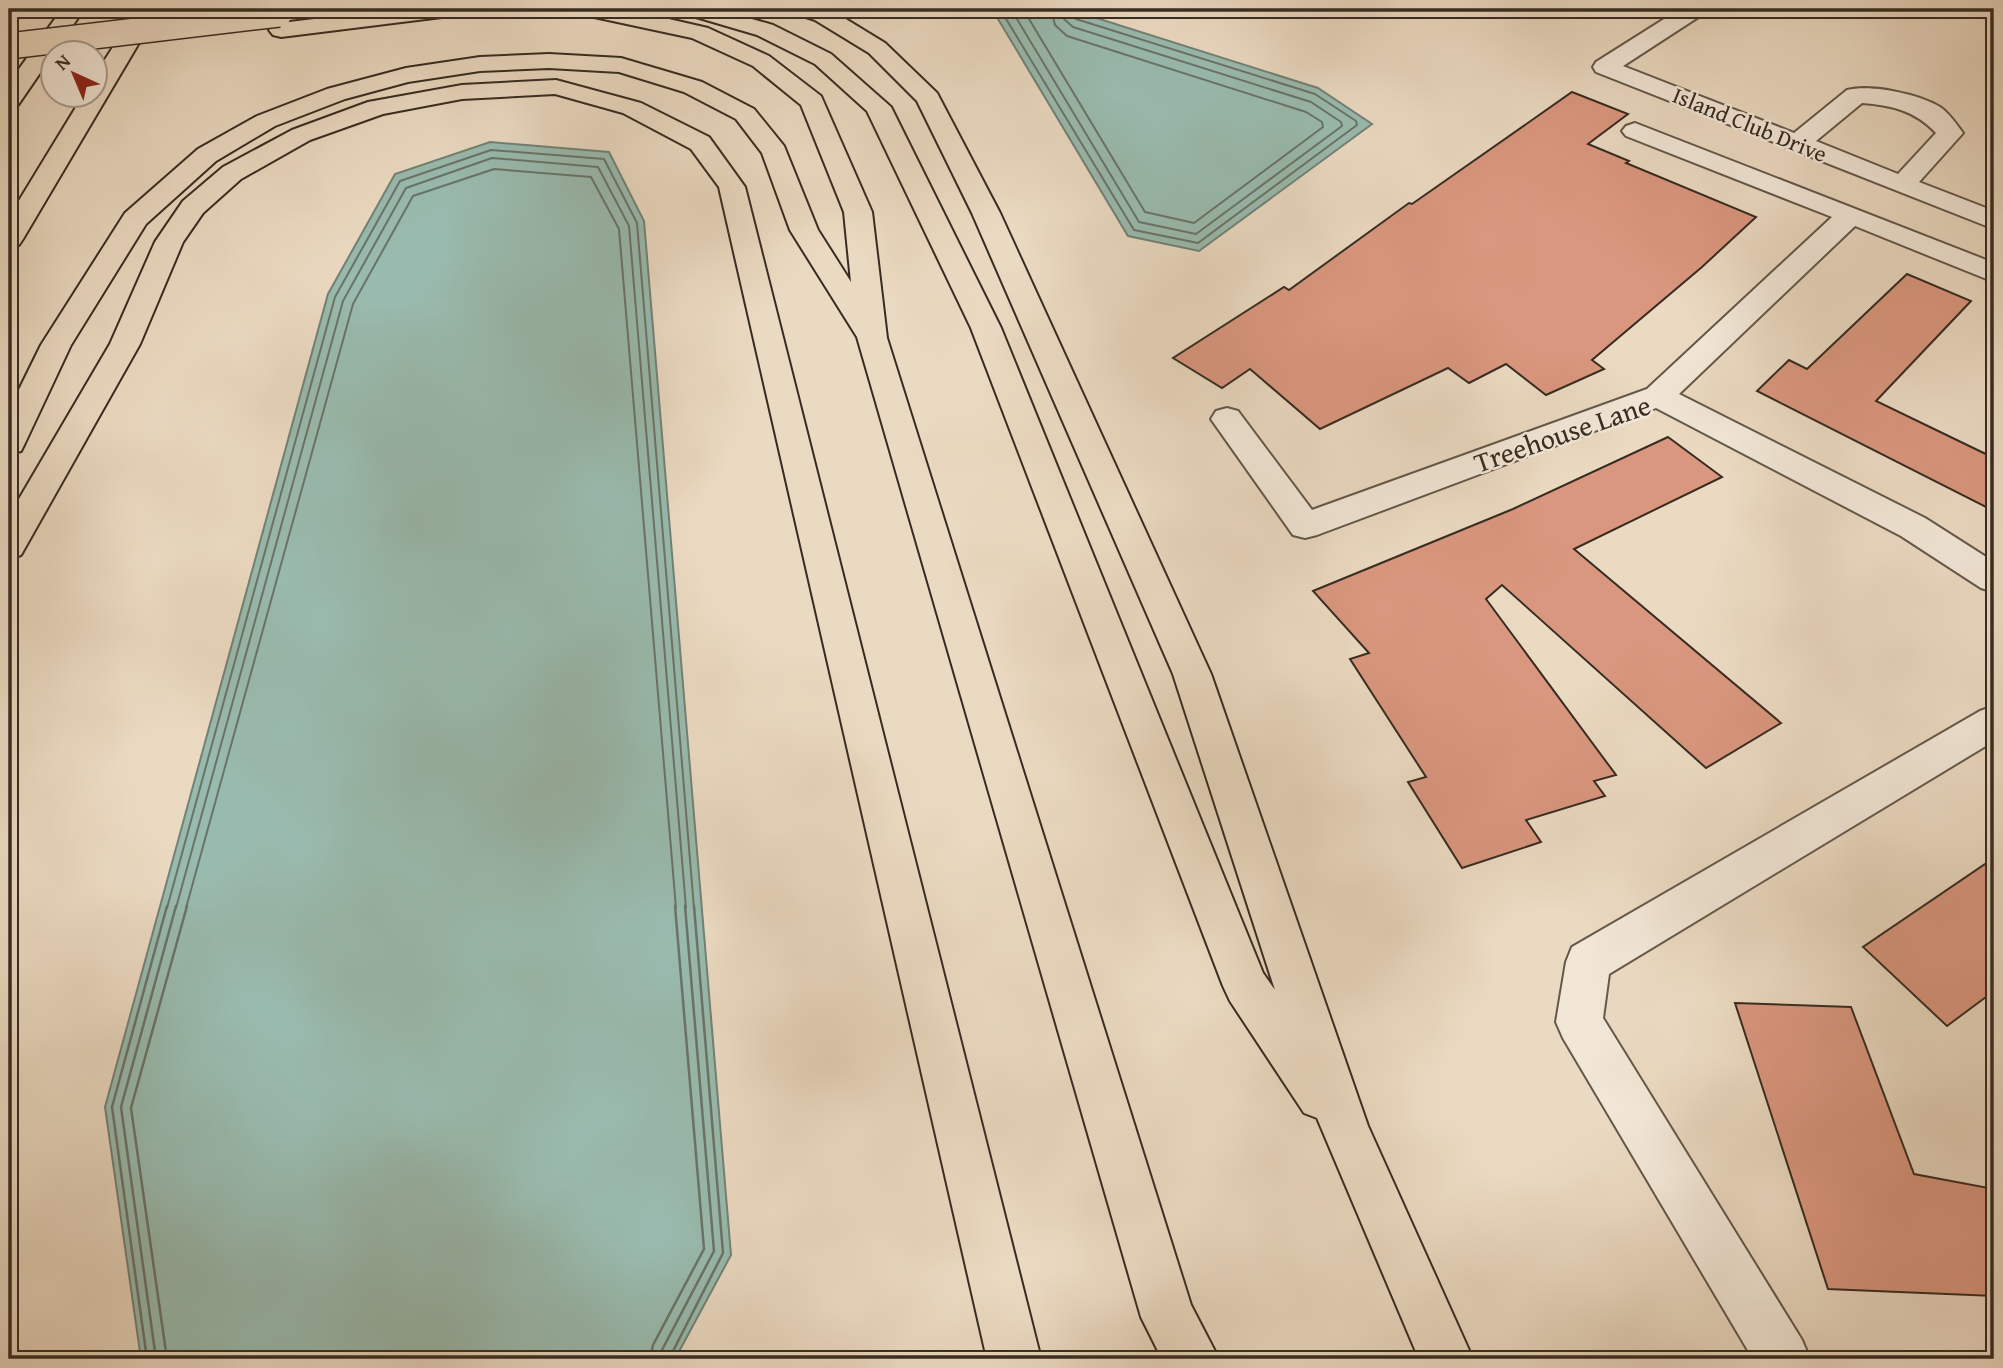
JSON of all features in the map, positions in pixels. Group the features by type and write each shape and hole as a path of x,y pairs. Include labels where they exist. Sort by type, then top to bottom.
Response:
{"highway":[{"path":"9,100 73,9"},
{"path":"9,239 148,9"},
{"path":"108,50 280,22 326,9"},
{"path":"9,46 450,9"},
{"path":"588,9 700,33 761,61 812,101 858,212 872,338 1177,1345"},
{"path":"693,9 765,30 822,59 878,107 986,328 1246,986 1346,1132"},
{"path":"805,9 823,15 877,48 928,98 986,213 1192,674 1346,1132 1447,1359"},
{"path":"9,63 38,59"},
{"path":"9,443 56,345 135,219 207,155 266,121 335,94 406,75 480,64 549,61 621,65 693,87 745,114 775,152 804,230 872,338"},
{"path":"9,546 125,344 169,242 193,206 232,173 301,135 377,107 461,92 556,87 632,108 700,142 732,187 1014,1359"}],"lane":[{"name":"Island Club Drive","path":"1695,9 1605,67 1994,221"},
{"path":"1798,143 1856,95 1892,98 1932,113 1950,133 1902,184"},
{"path":"1635,131 1994,273"},
{"path":"1658,396 1851,215"},
{"name":"Treehouse Lane","path":"1227,419 1305,526 1658,396 1913,527 1994,579"},
{"path":"1783,1359 1579,1022 1588,962 1994,722"}],"water":[{"path":"992,9 1068,9 1318,88 1372,124 1199,251 1128,236"},
{"path":"490,142 609,152 644,221 731,1255 675,1359 141,1359 105,1107 328,294 395,174"}],"building":[{"path":"1572,92 1628,114 1588,144 1629,161 1626,163 1756,217 1702,267 1592,360 1604,369 1546,395 1506,364 1469,383 1448,368 1320,429 1250,369 1222,388 1173,358 1284,287 1289,290 1409,203 1412,204"},
{"path":"1907,274 1971,301 1876,401 1994,458 1994,511 1757,391 1789,360 1807,369"},
{"path":"1668,437 1722,477 1574,549 1781,723 1706,768 1502,585 1486,599 1616,775 1594,781 1605,796 1526,820 1541,842 1462,868 1408,782 1426,777 1350,659 1369,653 1313,591 1513,509"},
{"path":"1994,858 1994,991 1947,1026 1863,947"},
{"path":"1735,1003 1851,1007 1914,1174 1994,1189 1994,1296 1828,1289"}]}
